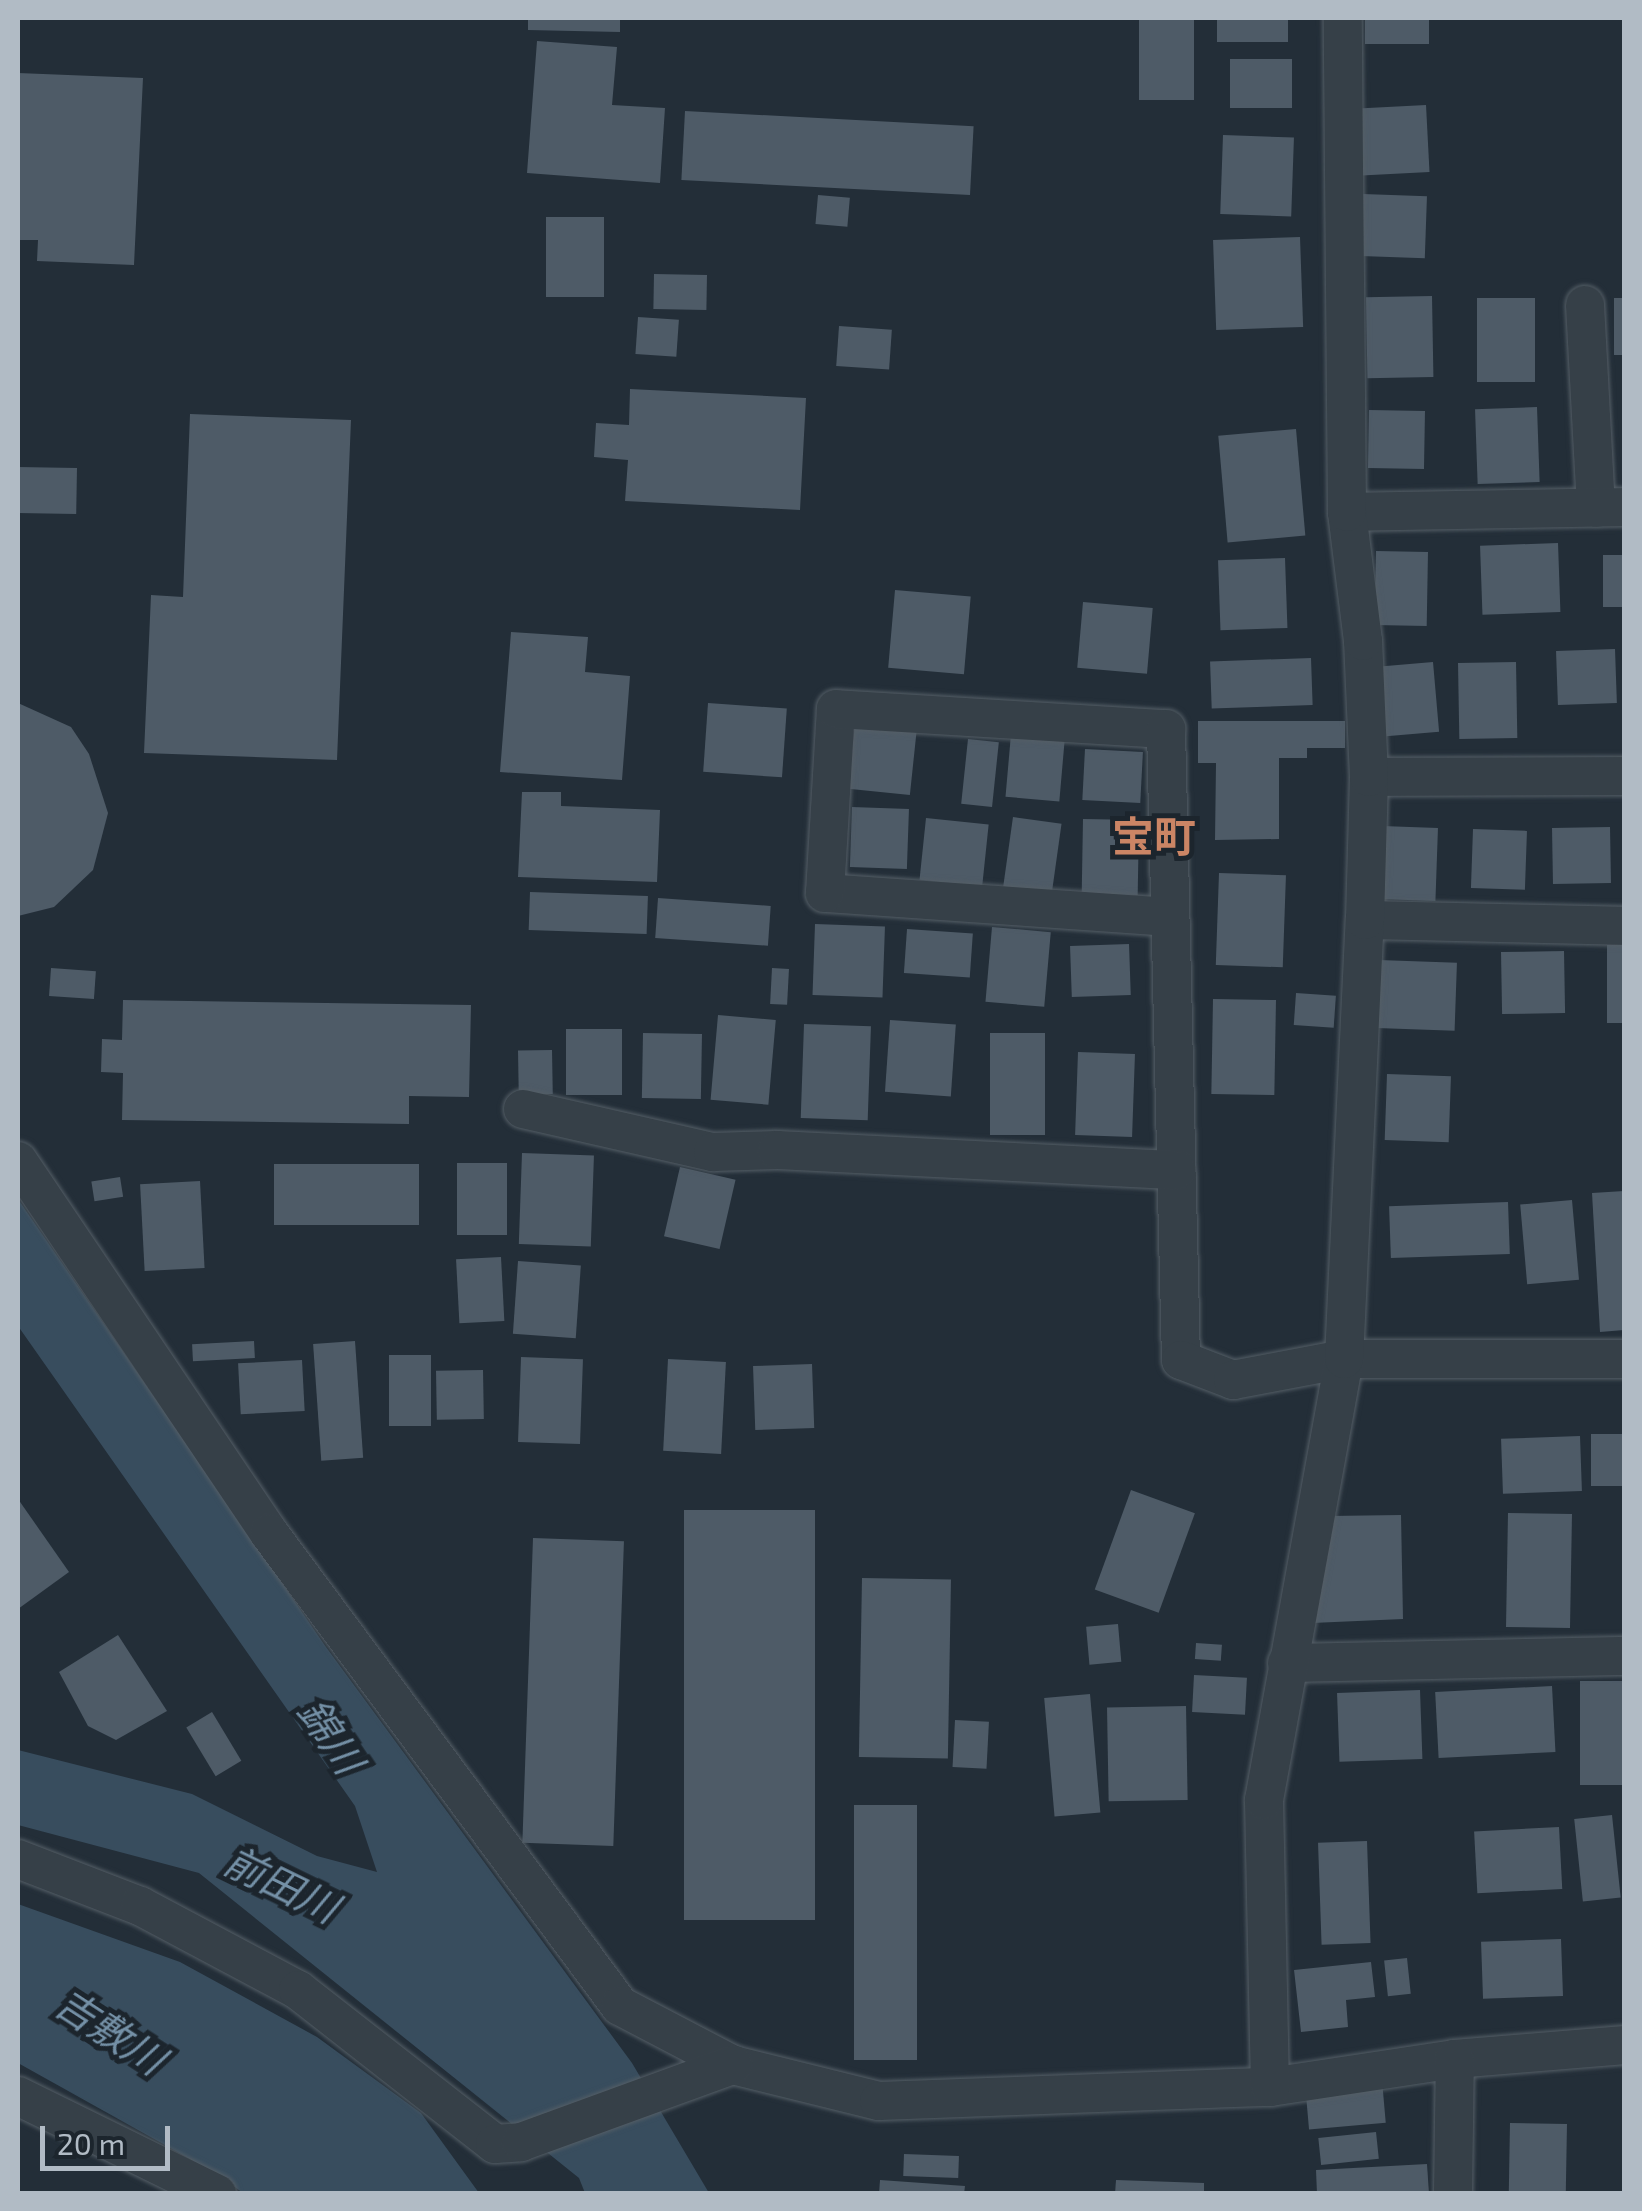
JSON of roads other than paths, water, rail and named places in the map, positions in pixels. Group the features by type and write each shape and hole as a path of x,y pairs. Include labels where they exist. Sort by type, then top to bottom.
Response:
{"street":[{"path":"1270,2087 1264,1800 1344,1359 1366,920 1369,776 1363,641 1347,512 1342,18"},
{"path":"1347,512 1610,507 1585,304"},
{"path":"1169,917 825,892 836,710 1166,729 1181,1360 1233,1380 1344,1359 1624,1359"},
{"path":"1369,776 1624,776"},
{"path":"1366,920 1624,926"},
{"path":"523,1109 712,1152 777,1150 1177,1170"},
{"path":"18,1161 269,1533 620,2006 733,2065 879,2101 1270,2087 1455,2059 1624,2046"},
{"path":"1287,1662 1624,1656"},
{"path":"18,1859 140,1906 298,1990 494,2144 521,2142 733,2065"},
{"path":"1454,2194 1455,2059"},
{"path":"18,2096 216,2194"}],"water":[{"path":"18,1199 326,1647 632,2063 709,2193 585,2193 579,2178 199,1873 18,1825 18,1750 192,1794 317,1856 377,1872 355,1806 18,1326"},
{"name":"吉敷川","path":"18,1904 180,1962 317,2037 421,2113 479,2193 243,2193 215,2173 18,2063"}],"district":[{"name":"宝町","path":"1154,835"}],"water label":[{"name":"錦川","path":"332,1735"},
{"name":"前田川","path":"282,1883"}]}
